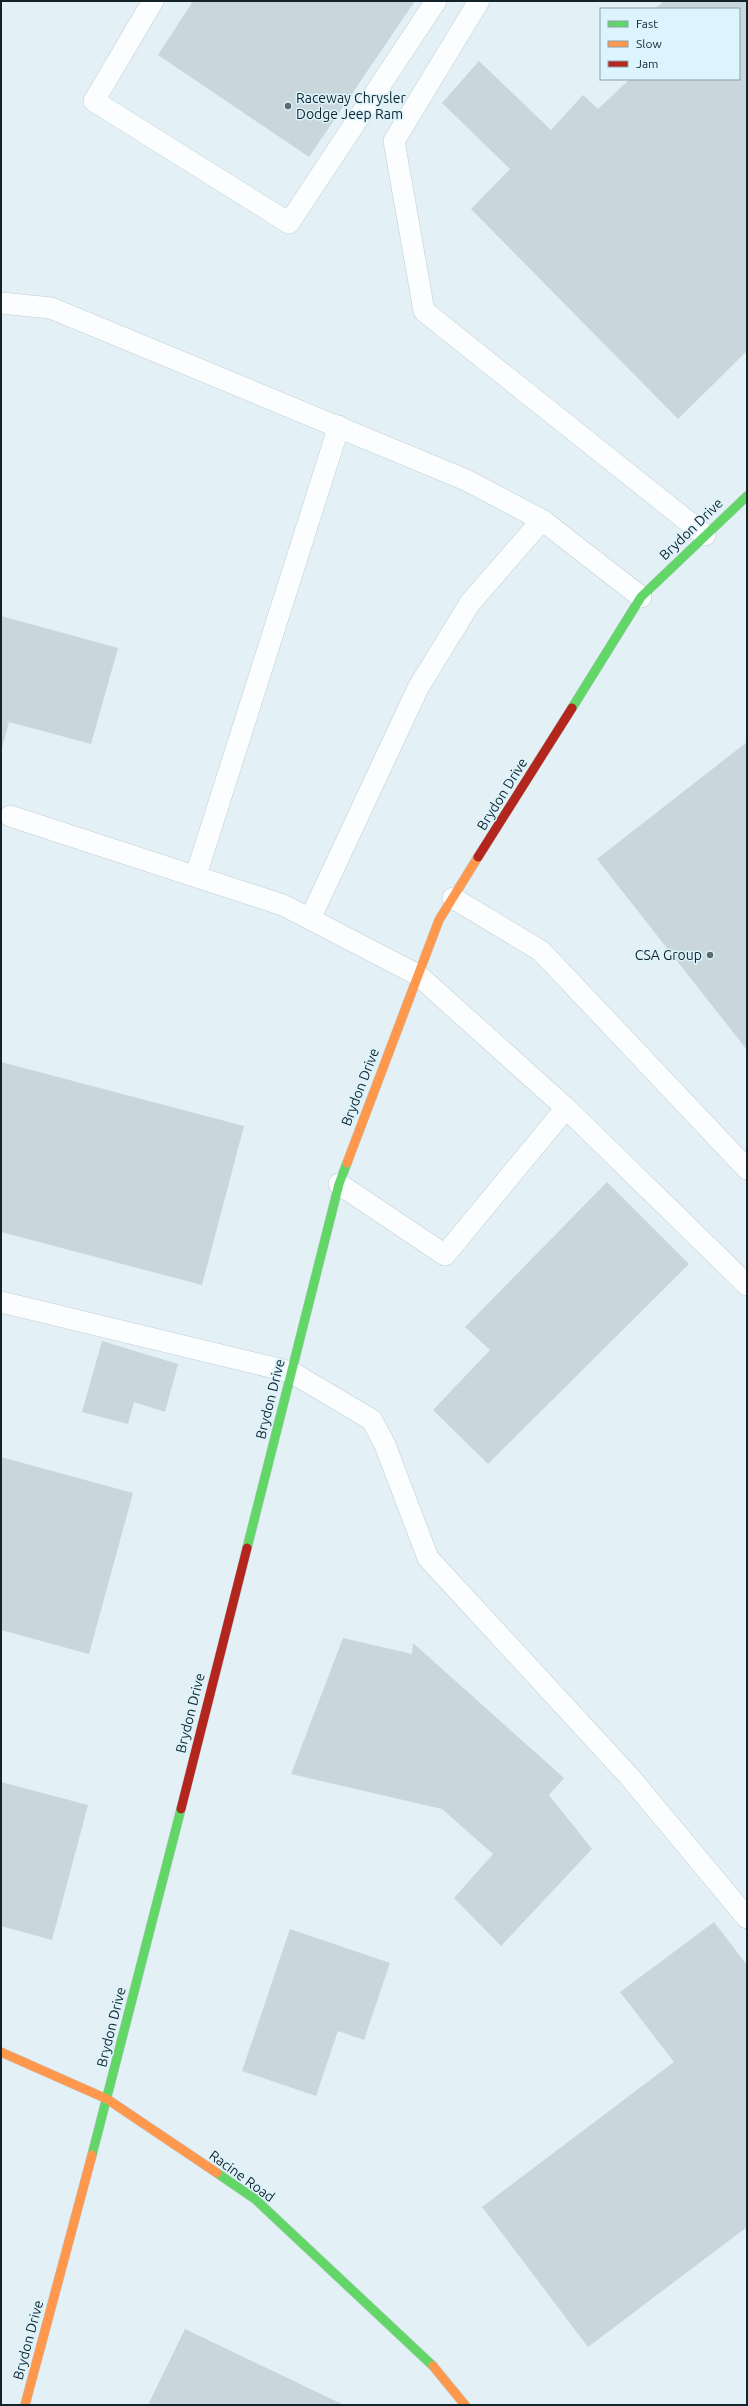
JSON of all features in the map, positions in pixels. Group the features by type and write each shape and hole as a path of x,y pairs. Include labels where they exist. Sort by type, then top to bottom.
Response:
{"street":[{"name":"Brydon Drive","path":"25,2405 107,2099 339,1184 418,974 439,920 641,597 747,496"},
{"name":"Racine Road","path":"1,2052 107,2099 255,2199 433,2366 465,2405"}],"lane":[{"path":"153,1 94,101 289,222 436,1"},
{"path":"479,1 394,140 424,311 705,535"},
{"path":"1,303 51,308 339,426 466,480 542,520 641,597"},
{"path":"196,876 339,426"},
{"path":"310,919 418,688 470,603 542,520"},
{"path":"10,816 282,905 418,974 566,1108 747,1285"},
{"path":"453,898 541,951 747,1168"},
{"path":"339,1184 445,1255 566,1108"},
{"path":"1,1302 291,1372 372,1420 385,1445 428,1558 628,1775 747,1918"}],"building":[{"name":"Raceway Chrysler Dodge Jeep Ram","path":"193,1 415,1 309,157 158,55"},
{"path":"664,1 747,1 747,351 678,419 471,209 510,169 442,103 479,61 551,130 583,95 598,109 629,80 740,80 740,8 656,8"},
{"path":"1,616 118,648 91,744 9,722 1,752"},
{"name":"CSA Group","path":"747,742 747,1050 597,859"},
{"path":"1,1062 244,1126 202,1285 1,1232"},
{"path":"607,1182 689,1264 488,1464 433,1410 490,1350 465,1327"},
{"path":"102,1341 178,1364 165,1412 134,1402 128,1424 82,1412"},
{"path":"1,1457 133,1493 89,1654 1,1630"},
{"path":"343,1638 412,1654 413,1643 564,1778 549,1795 592,1849 501,1946 454,1898 493,1854 442,1809 291,1774"},
{"path":"1,1782 88,1805 52,1940 1,1926"},
{"path":"714,1922 747,1965 747,2227 588,2347 482,2207 674,2062 620,1992"},
{"path":"290,1929 390,1963 364,2040 338,2031 316,2096 242,2071"},
{"path":"185,2329 344,2405 148,2405"}],"traffic: fast":[{"path":"572,708 641,597 747,496"},
{"path":"247,1548 339,1184 347,1163"},
{"path":"92,2155 181,1809"},
{"path":"217,2173 255,2199 433,2366"}],"traffic: slow":[{"path":"347,1163 439,920 478,857"},
{"path":"1,2052 107,2099 217,2173"},
{"path":"25,2405 92,2155"},
{"path":"433,2366 465,2405"}],"traffic: jam":[{"path":"478,857 572,708"},
{"path":"181,1809 247,1548"}],"place":[{"name":"Raceway Chrysler Dodge Jeep Ram","path":"288,106"},
{"name":"CSA Group","path":"710,955"}]}
